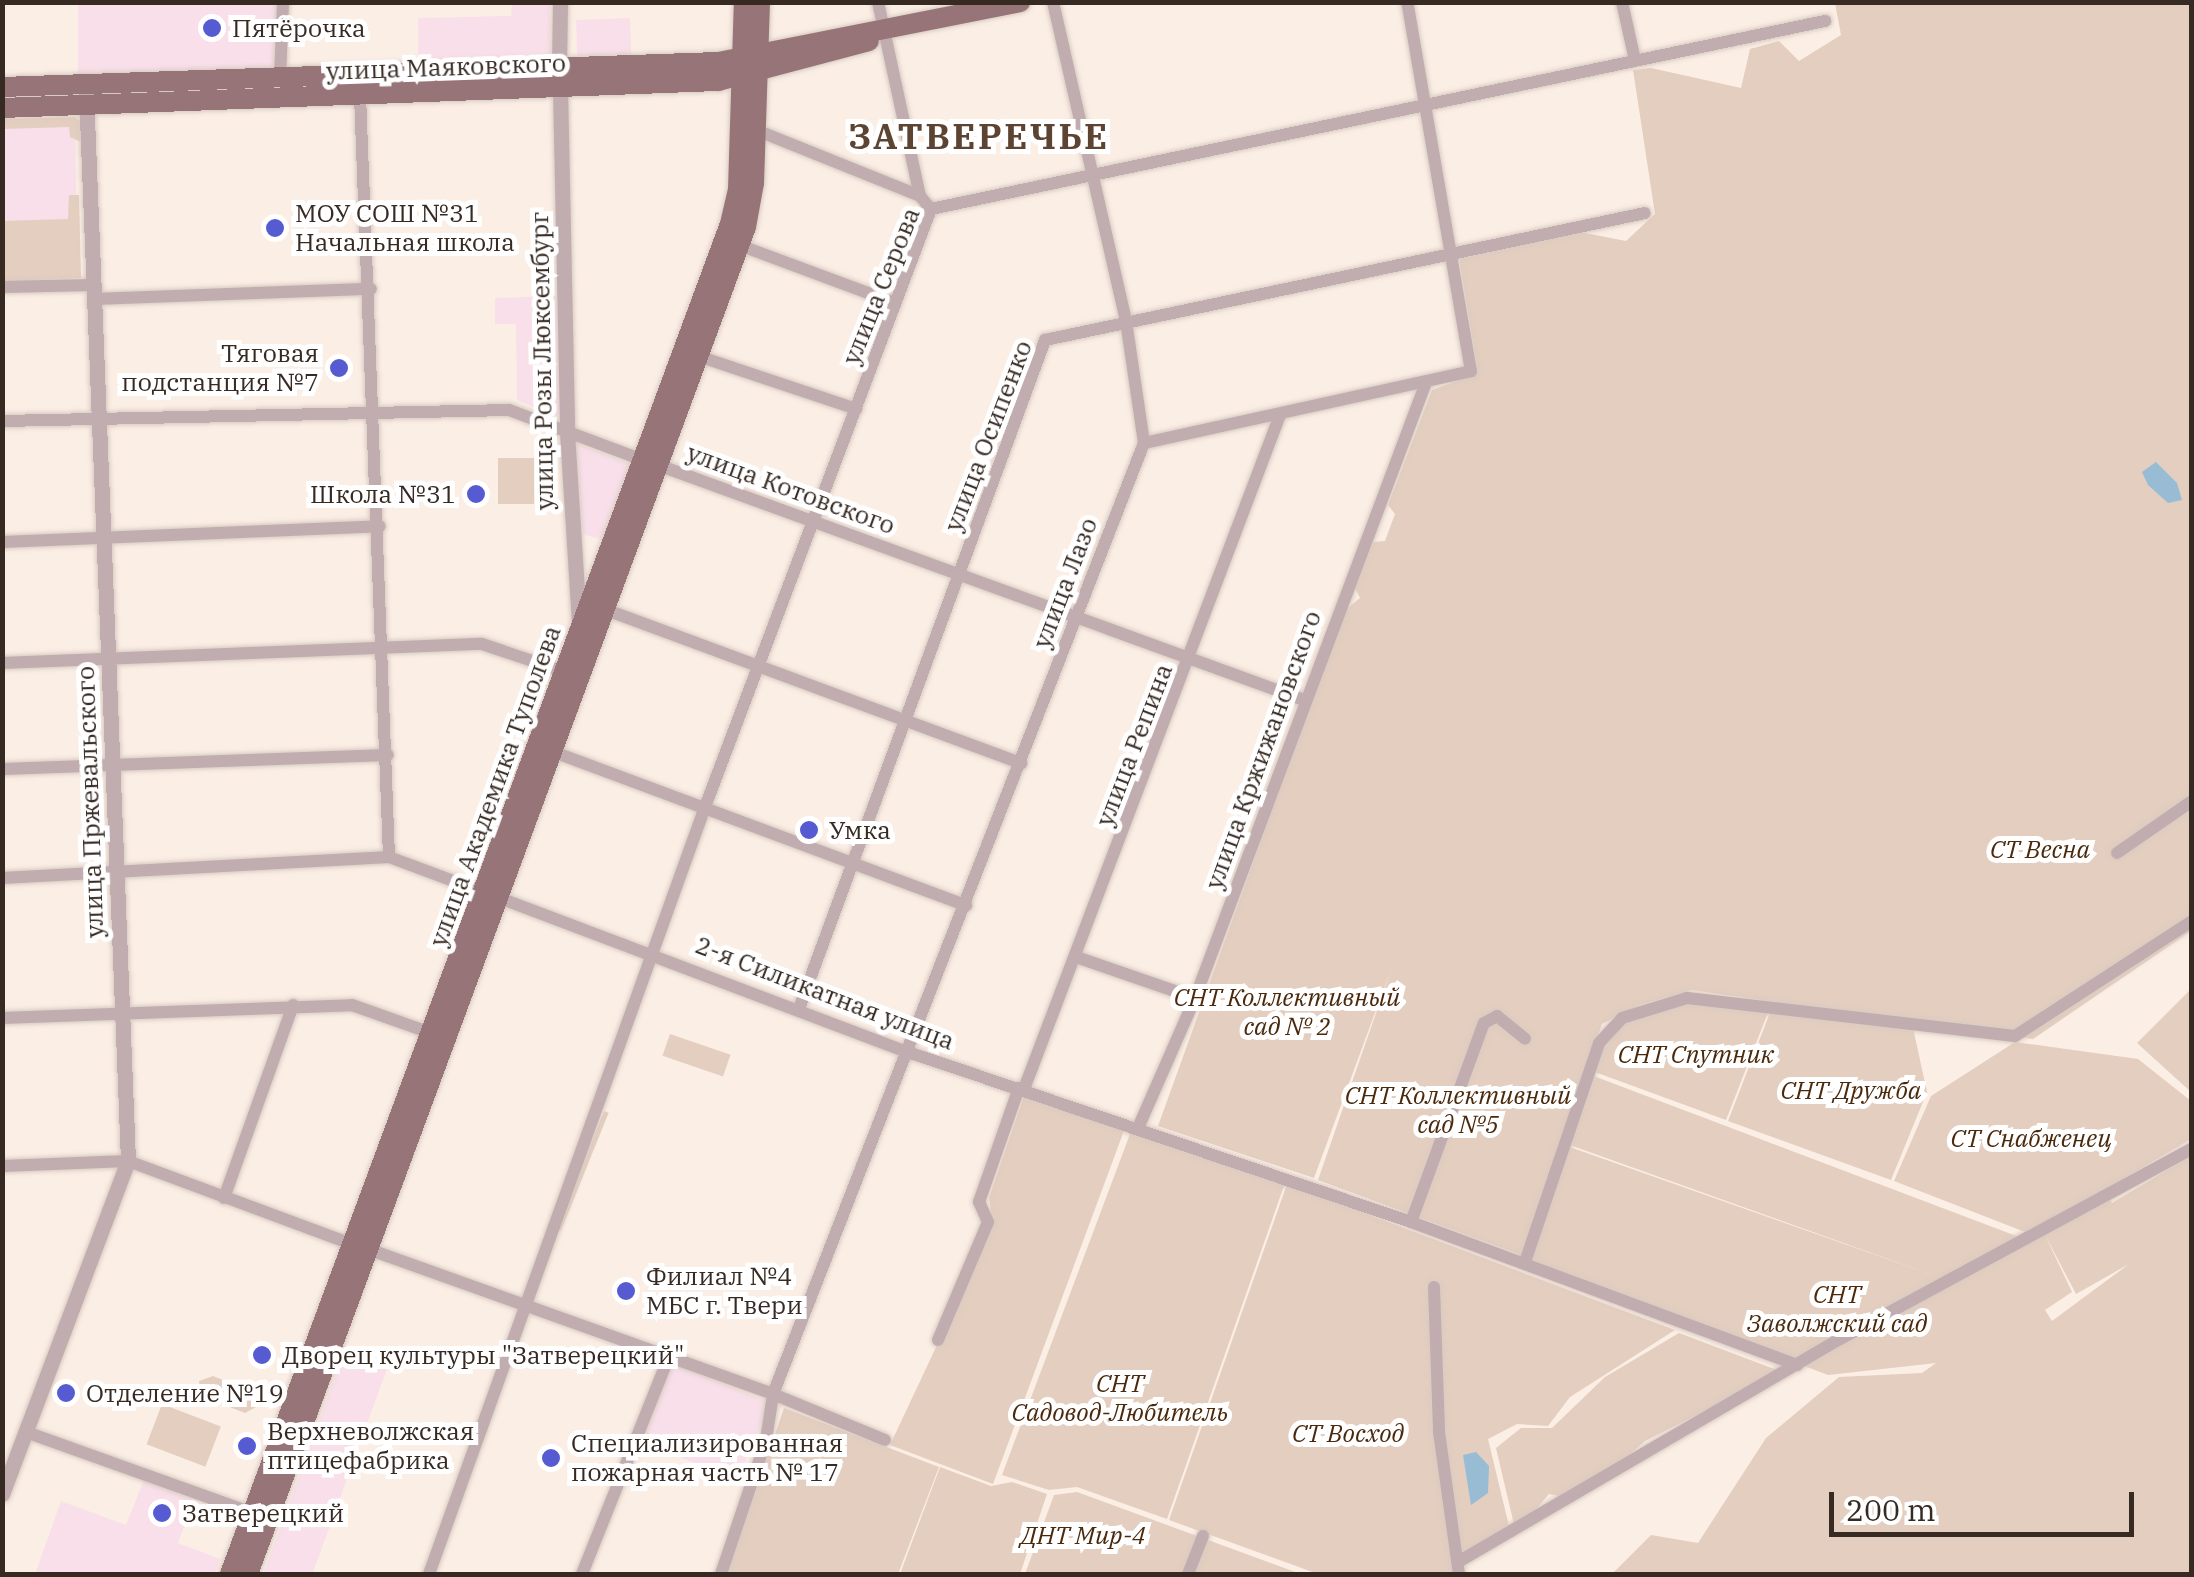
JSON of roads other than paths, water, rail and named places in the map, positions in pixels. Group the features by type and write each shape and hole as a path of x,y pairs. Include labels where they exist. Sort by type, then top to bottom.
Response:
{"main road":[{"name":"улица Академика Туполева","path":"744,2 750,54"},
{"name":"улица Академика Туполева","path":"230,1574 359,1247 490,895 565,672 604,608 735,206 750,54 760,2"},
{"name":"улица Маяковского","path":"2,108 86,95 280,78 749,77 884,34 1020,2"},
{"name":"улица Маяковского","path":"2,87 86,95 360,95 560,77 884,34"},
{"name":"улица Академика Туполева","path":"248,1574 431,1033 551,751 586,636 650,462 698,356 739,245 753,194 756,130 749,77"}],"street":[{"path":"280,78 283,2"},
{"name":"улица Розы Люксембург","path":"560,2 566,432 586,636"},
{"path":"878,2 920,196 931,209"},
{"path":"1054,2 1126,322 1144,443 1425,385 1470,371 1408,2"},
{"path":"1622,2 1635,60"},
{"name":"улица Серова","path":"429,1574 705,807 931,209 1825,21"},
{"name":"улица Пржевальского","path":"2,1494 128,1161 86,95"},
{"path":"360,95 376,412 389,857"},
{"path":"756,130 920,196"},
{"name":"улица Осипенко","path":"800,1006 1045,340 1645,213"},
{"path":"739,245 895,304"},
{"path":"2,287 94,292 371,288"},
{"path":"698,356 856,409"},
{"name":"улица Кржижановского","path":"1138,1128 1194,998 1425,385"},
{"name":"улица Котовского","path":"2,421 509,410 1304,700"},
{"name":"улица Репина","path":"938,1340 988,1222 979,1202 1192,659 1280,415"},
{"name":"улица Лазо","path":"722,1574 766,1440 773,1394 1144,443"},
{"path":"2,542 380,526"},
{"path":"604,608 1021,764"},
{"path":"2,663 482,644 565,672"},
{"path":"551,751 966,905"},
{"path":"2,769 388,755"},
{"path":"2118,853 2192,801"},
{"name":"2-я Силикатная улица","path":"2,878 389,857 655,951 908,1052 1525,1262 1796,1364"},
{"path":"1525,1262 1600,1043 1622,1018 1687,998 2015,1036 2192,921"},
{"path":"1076,956 1194,998"},
{"path":"2,1018 352,1005 431,1033"},
{"path":"224,1198 294,1006"},
{"path":"1411,1222 1484,1023 1496,1016 1526,1040"},
{"path":"1434,1287 1439,1432 1459,1568 1796,1364 2192,1148"},
{"path":"2,1166 128,1161 773,1394 885,1440"},
{"path":"582,1574 668,1359"},
{"path":"26,1432 252,1513"},
{"path":"1188,1574 1203,1536"}],"water":[{"path":"2156,462 2177,483 2182,500 2168,503 2148,485 2142,472"},
{"path":"1476,1452 1489,1466 1488,1493 1471,1505 1463,1455"}],"place":[{"name":"Пятёрочка","path":"212,28"},
{"name":"МОУ СОШ №31 Начальная школа","path":"275,228"},
{"name":"Тяговая подстанция №7","path":"339,368"},
{"name":"Школа №31","path":"476,494"},
{"name":"Умка","path":"809,830"},
{"name":"Филиал №4 МБС г. Твери","path":"626,1291"},
{"name":"Дворец культуры \"Затверецкий\"","path":"262,1355"},
{"name":"Отделение №19","path":"66,1393"},
{"name":"Верхневолжская птицефабрика","path":"247,1446"},
{"name":"Специализированная пожарная часть № 17","path":"551,1458"},
{"name":"Затверецкий","path":"162,1513"}],"district":[{"name":"ЗАТВЕРЕЧЬЕ","path":"979,136"}],"park label":[{"name":"СТ Весна","path":"2040,849"},
{"name":"СНТ Коллективный сад № 2","path":"1287,1012"},
{"name":"СНТ Спутник","path":"1696,1054"},
{"name":"СНТ Дружба","path":"1851,1090"},
{"name":"СНТ Коллективный сад №5","path":"1458,1110"},
{"name":"СТ Снабженец","path":"2031,1138"},
{"name":"СНТ Заволжский сад","path":"1837,1310"},
{"name":"СНТ Садовод-Любитель","path":"1120,1398"},
{"name":"СТ Восход","path":"1348,1433"},
{"name":"ДНТ Мир-4","path":"1083,1535"}]}
